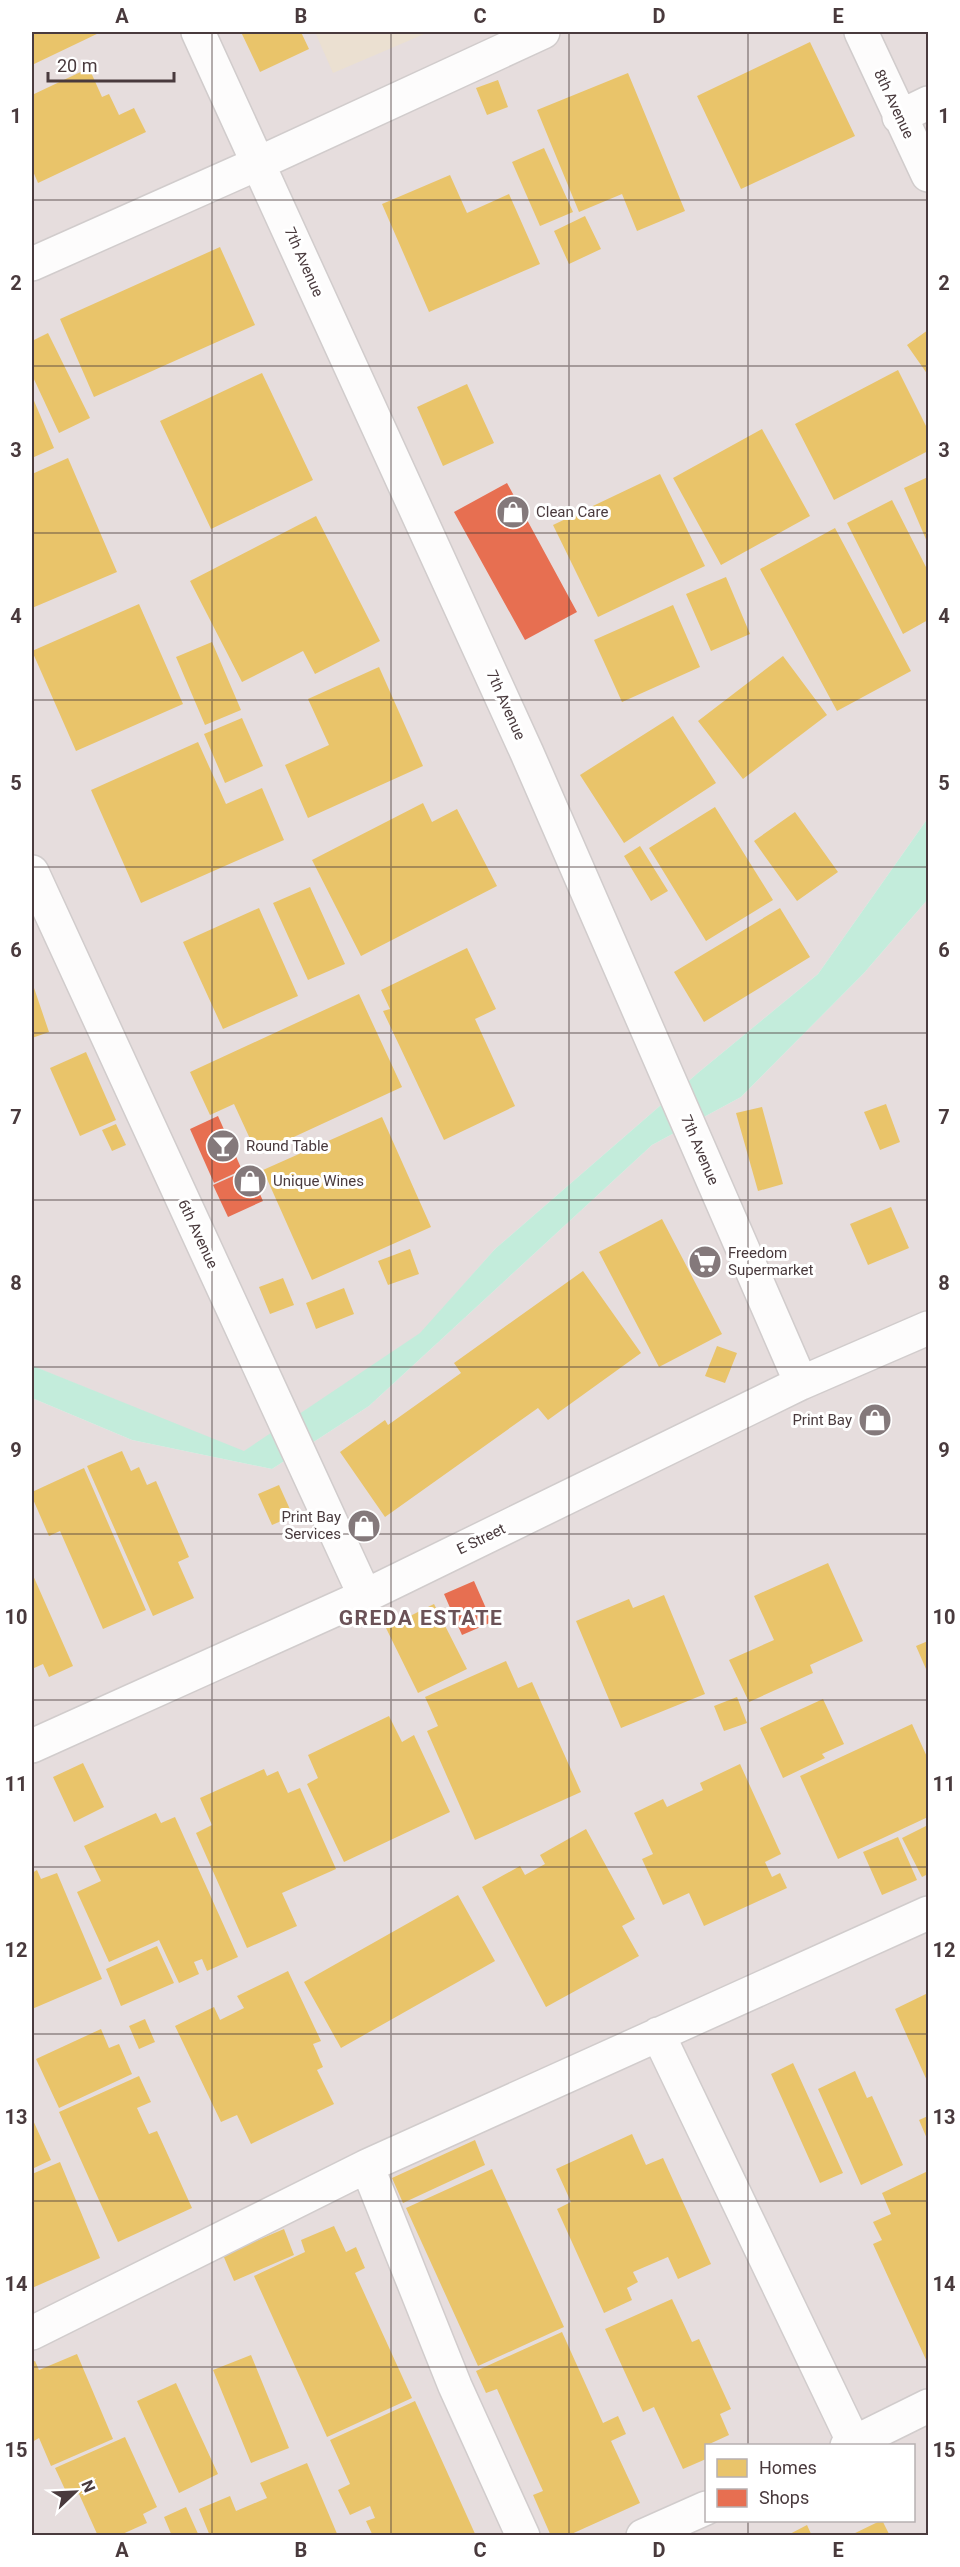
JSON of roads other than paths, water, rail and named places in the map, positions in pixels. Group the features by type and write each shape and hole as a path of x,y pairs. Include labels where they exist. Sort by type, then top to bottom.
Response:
{"street":[{"name":"7th Avenue","path":"198,32 528,753 801,1383"},
{"path":"32,264 259,164 543,32"},
{"name":"8th Avenue","path":"861,32 928,175"},
{"path":"899,117 928,103"},
{"name":"6th Avenue","path":"32,872 365,1596"},
{"name":"E Street","path":"32,1746 365,1596 801,1383 928,1328"},
{"path":"32,2333 367,2166 928,1913"},
{"path":"658,2034 850,2444 928,2406"},
{"path":"367,2166 454,2386 523,2535"},
{"path":"643,2535 705,2508"}],"place":[{"name":"Clean Care","path":"513,512"},
{"name":"Round Table","path":"223,1146"},
{"name":"Unique Wines","path":"250,1181"},
{"name":"Freedom Supermarket","path":"705,1262"},
{"name":"Print Bay","path":"875,1420"},
{"name":"Print Bay Services","path":"364,1526"}],"district":[{"name":"GREDA ESTATE","path":"421,1618"}]}
